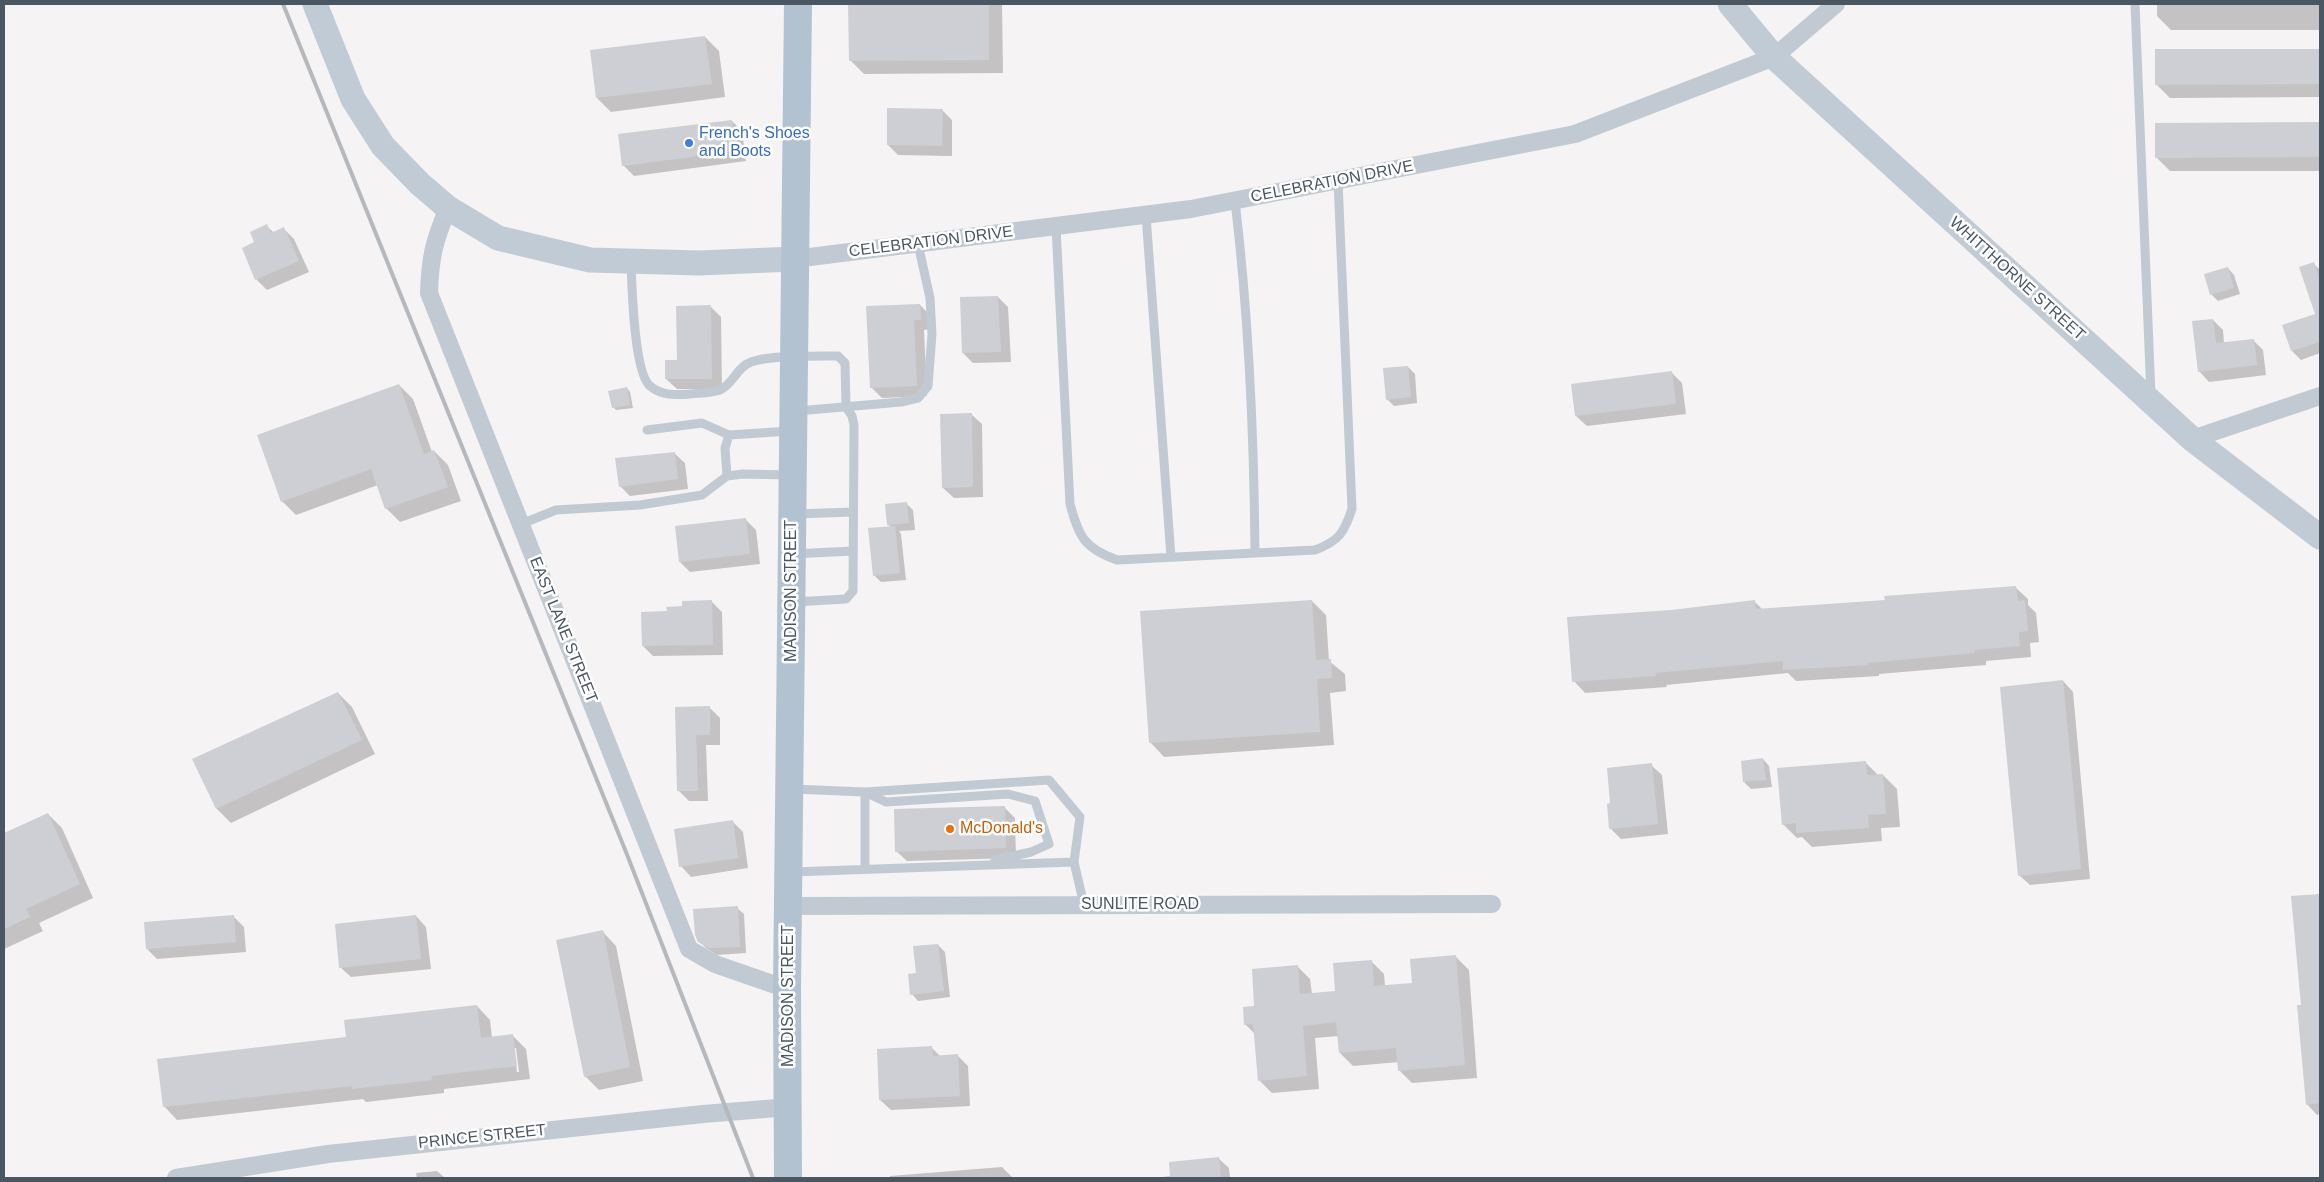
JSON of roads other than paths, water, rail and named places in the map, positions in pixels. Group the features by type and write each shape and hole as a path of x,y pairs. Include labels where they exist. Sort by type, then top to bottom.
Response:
{"main road":[{"name":"MADISON STREET","path":"788,1178 790,1107 787,989 798,4"}],"street":[{"path":"315,4 354,99 384,146 420,184 448,208 498,238 590,260 699,263 794,259"},
{"name":"WHITTHORNE STREET","path":"1730,4 1774,57 2192,439 2320,536"},
{"name":"CELEBRATION DRIVE","path":"794,259 1146,215 1235,201 1575,134 1774,57 1836,4"},
{"name":"EAST LANE STREET","path":"448,208 436,236 430,259 429,293 689,949 715,964 787,989"},
{"path":"2192,439 2320,396"},
{"name":"SUNLITE ROAD","path":"789,906 1492,904"},
{"name":"PRINCE STREET","path":"176,1178 328,1154 693,1115 790,1107"}],"lane":[{"path":"2135,4 2151,401"},
{"path":"1056,226 1070,504 1078,531 1096,552 1116,560 1315,550 1334,543 1346,527 1352,509 1338,181"},
{"path":"1235,201 1244,279 1254,478 1255,553"},
{"path":"1146,215 1171,557"},
{"path":"647,430 702,423 729,435 846,407 901,402 918,398 928,386 932,334 930,298 918,244"},
{"path":"631,261 635,329 642,374 649,386 664,394 676,395 720,390 743,366 752,361 794,357 838,356 845,363 846,407 852,416 854,425 853,591 846,599 792,602"},
{"path":"726,476 725,448 729,435"},
{"path":"521,524 556,510 640,505 702,495 726,476 743,474 793,475"},
{"path":"792,514 853,512"},
{"path":"792,554 853,551"},
{"path":"790,789 865,792 1049,780 1080,818 1074,862 1084,905"},
{"path":"865,792 886,802 1008,794 1035,801 1049,844 1031,852 978,865"},
{"path":"865,792 865,869"},
{"path":"789,872 1074,862"}],"railway":[{"path":"283,4 626,852 753,1178"}],"place":[{"name":"French's Shoes and Boots","path":"689,143"},
{"name":"McDonald's","path":"950,829"}]}
